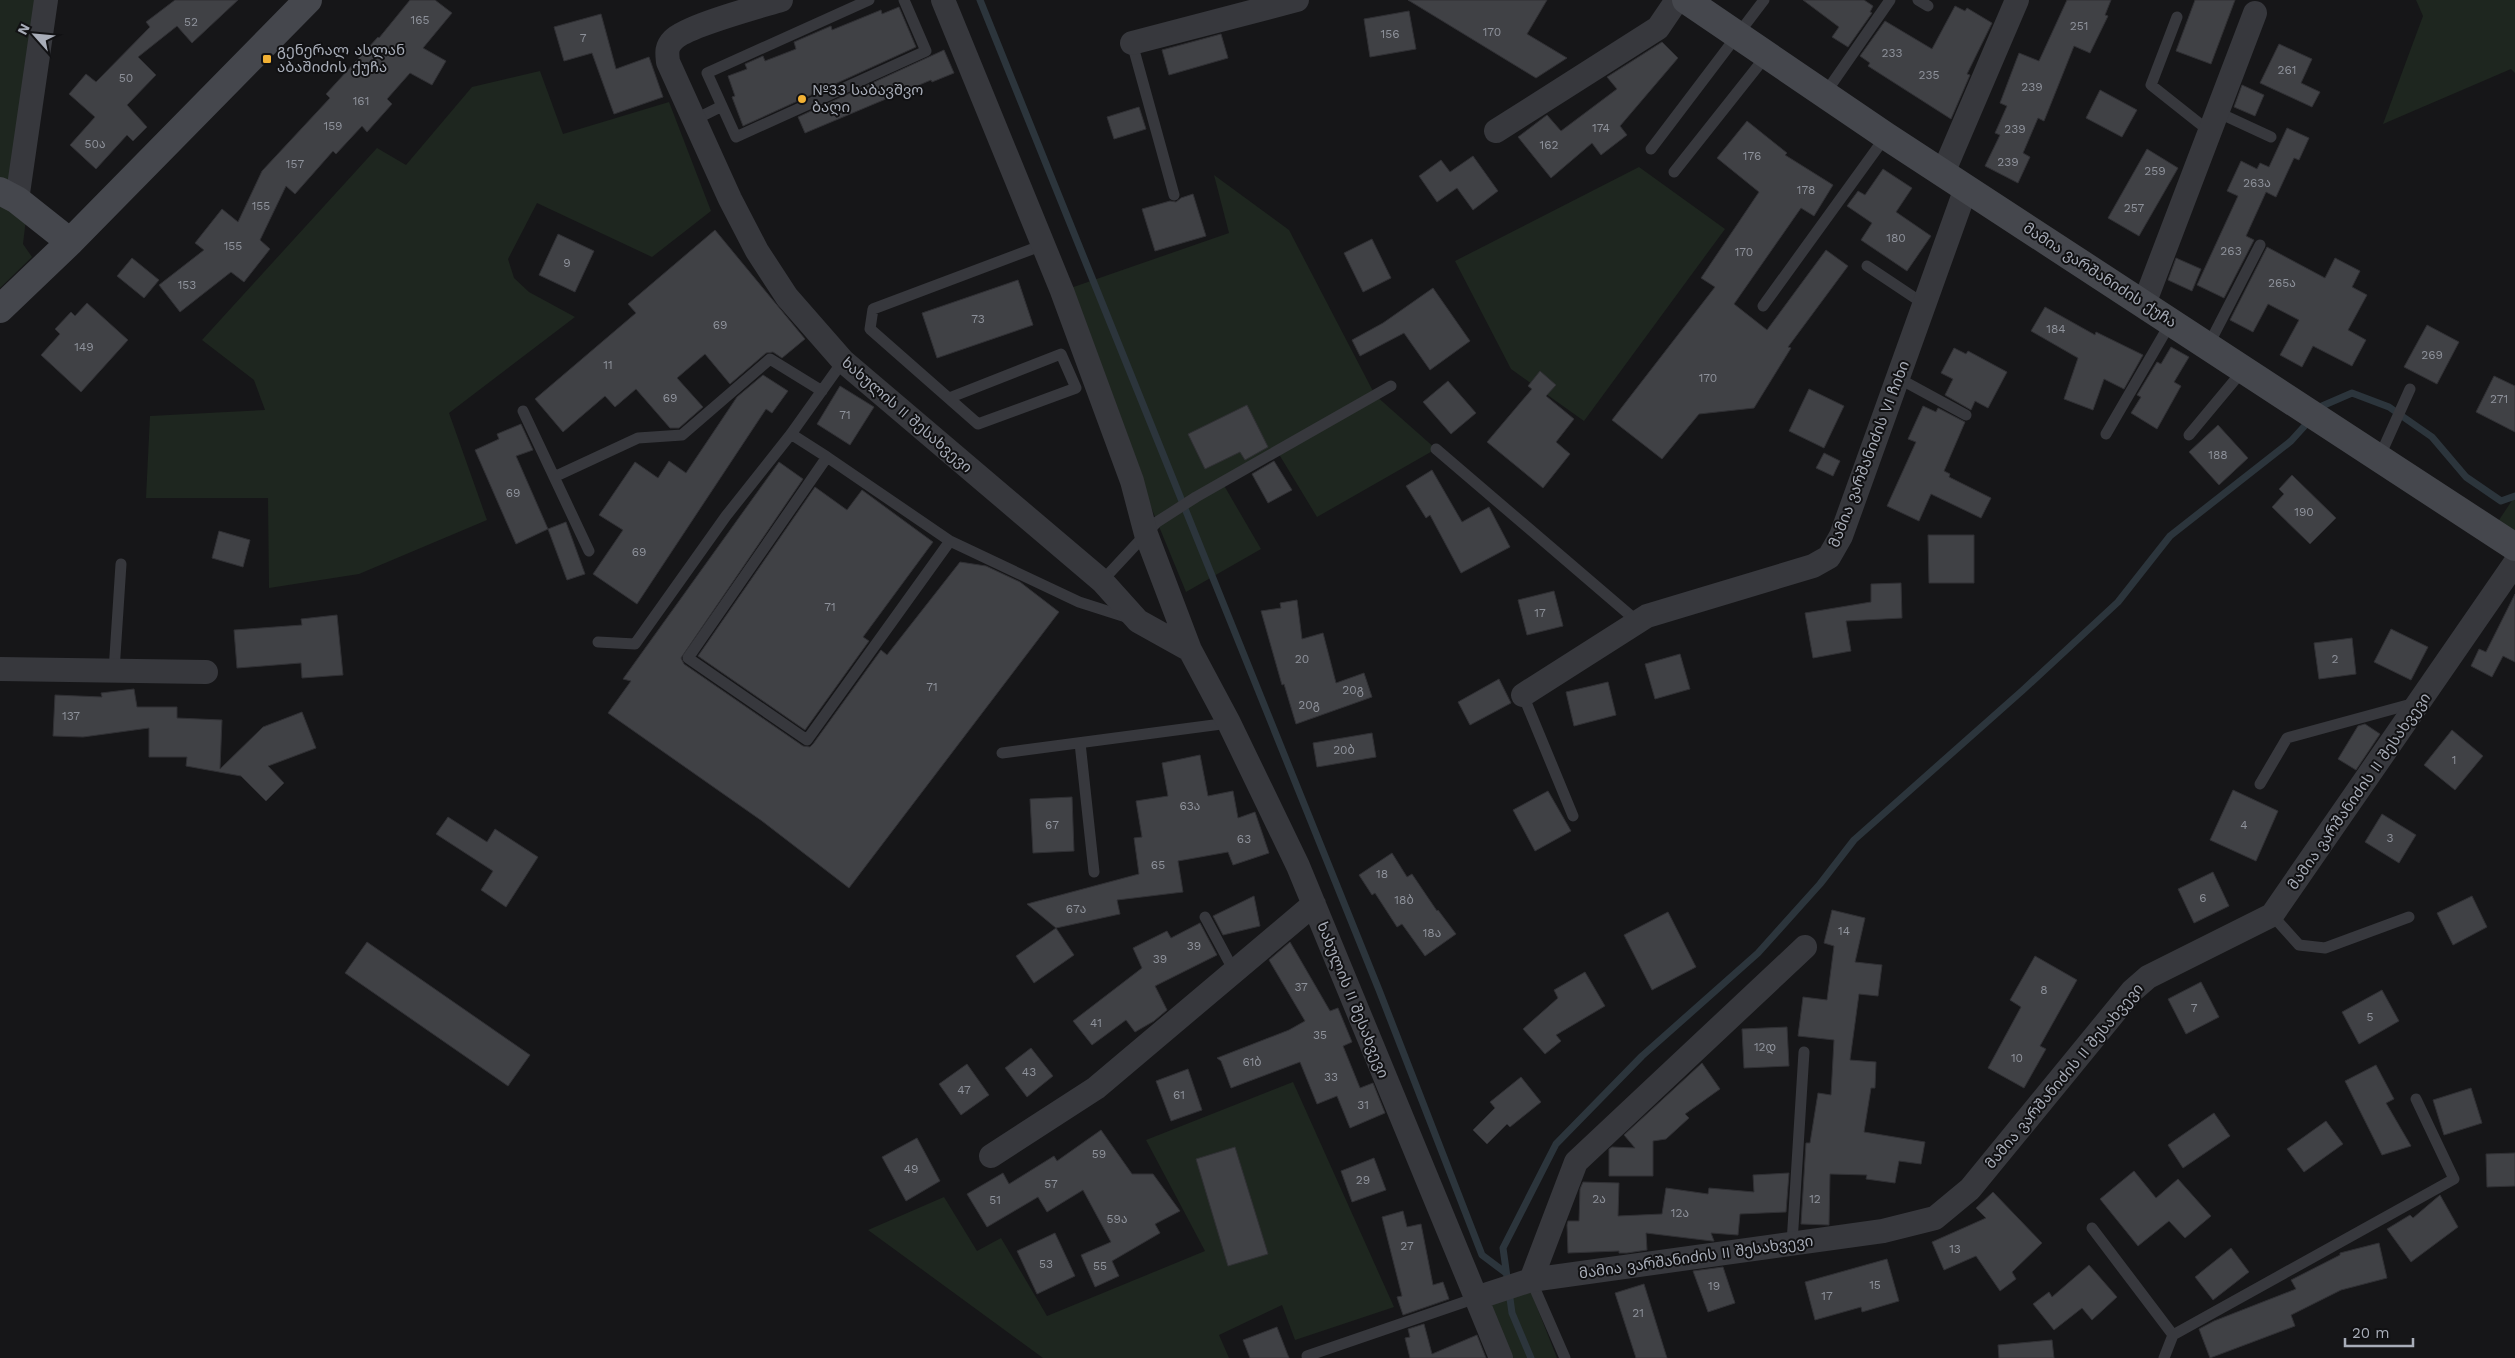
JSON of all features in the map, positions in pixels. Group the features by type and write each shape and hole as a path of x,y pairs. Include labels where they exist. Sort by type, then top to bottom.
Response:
{"street":[{"path":"46,0 9,195 70,242"},
{"path":"0,309 70,242 308,0"},
{"name":"ხახულის II შესახვევი","path":"781,0 690,29 673,40 667,50 668,62 730,199 757,251 787,297 843,361 1102,581 1138,621 1190,650"},
{"name":"ხახულის II შესახვევი","path":"943,0 1043,245 1132,481 1146,534 1190,650 1229,724 1298,866 1501,1358"},
{"path":"1132,43 1297,0"},
{"path":"1496,131 1658,28 1676,0"},
{"name":"მამია ვარშანიძის ქუჩა","path":"1686,0 1886,136 2515,547"},
{"path":"1943,173 2017,0"},
{"path":"2144,304 2254,13"},
{"name":"მამია ვარშანიძის VI ჩიხი","path":"1523,696 1647,616 1813,566 1829,557 1841,536 1966,188"},
{"name":"მამია ვარშანიძის II შესახვევი","path":"1476,1298 1529,1281 1883,1230 1935,1218 1970,1188 2132,991 2148,977 2272,915 2515,564"},
{"path":"0,669 206,672"},
{"path":"991,1156 1096,1088 1314,904"},
{"path":"1529,1281 1576,1162 1805,947"}],"lane":[{"path":"869,0 707,73 736,137 926,51 904,0"},
{"path":"1651,149 1738,37 1764,0"},
{"path":"1824,95 1890,0"},
{"path":"1918,0 1928,6"},
{"path":"2177,17 2151,86 2213,122 2271,137"},
{"path":"1132,43 1174,194"},
{"path":"1674,172 1766,56"},
{"path":"694,120 722,106"},
{"path":"1763,306 1886,136"},
{"path":"949,398 1061,354 1076,388 978,424 870,329 873,310 1043,245"},
{"path":"2208,346 2260,245"},
{"path":"1867,266 1924,304"},
{"path":"2106,434 2171,322"},
{"path":"554,477 638,438 682,435 770,359 822,390"},
{"path":"598,642 635,644 726,516 791,434 843,361"},
{"path":"2189,435 2244,369"},
{"path":"1898,378 1966,415"},
{"path":"1102,581 1157,522 1196,497 1391,386"},
{"path":"2379,458 2408,394"},
{"path":"523,411 589,551"},
{"path":"791,434 828,457 950,541 1079,602 1138,621"},
{"path":"1436,449 1638,622"},
{"path":"828,457 688,658 806,740 950,541"},
{"path":"114,671 121,564"},
{"name":"მამია ვარშანიძის VI ჩიხი","path":"1523,696 1572,816"},
{"path":"2260,784 2287,738 2420,702"},
{"path":"1002,753 1229,724"},
{"path":"1080,743 1094,872"},
{"path":"2272,915 2299,945 2325,948 2410,917"},
{"path":"1205,917 1234,971"},
{"path":"1792,1243 1804,1052"},
{"path":"2164,1358 2173,1335 2454,1179 2416,1099"},
{"path":"2092,1228 2173,1335"},
{"path":"1529,1281 1565,1358"},
{"path":"1307,1356 1476,1298"}],"shaded area":[{"path":"0,0 52,0 23,244 32,257 0,288"},
{"path":"2416,0 2515,0 2515,73 2511,69 2383,124 2423,16"},
{"path":"540,71 563,134 669,102 711,211 652,257 537,203 508,259 514,278 529,292 575,317 449,413 487,520 359,574 269,588 268,498 146,498 150,416 265,410 254,380 202,340 377,148 406,165 472,87"},
{"path":"1639,167 1725,229 1584,421 1511,369 1455,261"},
{"path":"1214,175 1289,230 1375,395 1436,449 1317,517 1277,451 1222,482 1261,549 1186,592 1062,291 1229,233"},
{"path":"2515,496 2515,547 2491,532"},
{"path":"1293,1082 1394,1307 1295,1340 1282,1305 1219,1335 1229,1358 1043,1358 868,1230 944,1197 977,1251 1001,1238 1047,1316 1205,1251 1146,1140"},
{"path":"1527,1282 1557,1358 1501,1358 1476,1298"}],"building":[{"path":"175,0 238,0 192,43 177,26 138,57 156,75 127,105 147,127 133,141 127,135 96,169 70,145 95,117 69,94 86,74 96,82 150,27 146,22"},
{"path":"410,0 435,0 452,13 423,48 446,61 432,85 410,73 387,99 392,104 367,132 362,126 336,154 333,151 295,194 286,186 260,240 270,249 244,282 231,272 180,312 159,285 204,250 195,243 222,209 238,222 262,171 330,98 326,94 379,38"},
{"path":"1408,0 1547,0 1527,34 1567,58 1536,78"},
{"path":"1803,0 1864,0 1873,6 1870,12 1872,13 1848,47 1832,37 1839,27"},
{"path":"2067,0 2111,0 2105,15 2108,16 2090,53 2074,46 2044,121 2038,118 2023,153 2030,157 2018,183 1985,166 2000,135 1995,133 2007,106 2000,103 2019,53 2039,61"},
{"path":"2195,0 2235,0 2211,64 2176,51"},
{"path":"1955,6 1965,11 1967,8 1992,23 1967,74 1970,75 1951,119 1868,66 1870,63 1860,56 1885,21 1932,49"},
{"path":"899,7 916,47 743,126 732,97 735,96 728,76 747,69 745,64 763,56 765,61 796,49 794,42 831,26 832,30 881,10 882,14"},
{"path":"1409,11 1416,49 1370,57 1364,19"},
{"path":"601,14 616,69 649,57 663,97 614,114 592,53 564,61 554,27"},
{"path":"1221,34 1228,58 1169,75 1162,50"},
{"path":"1662,42 1678,58 1620,126 1627,135 1601,155 1592,143 1551,178 1518,137 1547,115 1561,131 1617,89 1607,77"},
{"path":"2279,44 2312,59 2301,83 2320,92 2312,107 2260,83"},
{"path":"944,50 954,73 932,82 931,80 805,133 798,117"},
{"path":"2242,85 2264,95 2255,116 2234,107"},
{"path":"2100,90 2137,110 2122,137 2086,118"},
{"path":"1139,107 1146,129 1114,139 1107,117"},
{"path":"1747,121 1787,153 1785,155 1833,185 1814,216 1801,208 1734,304 1767,330 1826,250 1848,266 1788,347 1791,348 1754,408 1699,414 1662,459 1612,420 1715,287 1701,278 1759,192 1717,158"},
{"path":"2287,128 2309,138 2299,160 2294,158 2276,197 2266,192 2246,236 2254,240 2224,298 2197,285 2238,196 2227,191 2241,161 2257,169 2260,163 2269,167"},
{"path":"2147,149 2178,168 2139,236 2108,218"},
{"path":"1473,156 1498,191 1473,210 1457,188 1437,202 1419,176 1441,160 1450,172"},
{"path":"1883,169 1912,188 1896,212 1931,236 1907,271 1861,240 1872,223 1847,206 1858,191 1865,195"},
{"path":"1193,194 1206,236 1155,251 1142,209 1170,201 1176,202"},
{"path":"715,230 805,339 782,358 773,352 766,353 730,384 705,354 677,378 703,407 679,428 670,428 636,389 615,407 605,396 563,432 535,399 636,313 628,304"},
{"path":"558,234 594,251 575,292 539,275"},
{"path":"1372,239 1391,278 1363,292 1344,253"},
{"path":"2267,247 2325,278 2335,258 2360,271 2352,287 2367,295 2348,330 2366,340 2352,366 2313,346 2302,367 2280,355 2299,320 2268,304 2253,332 2230,320"},
{"path":"132,258 159,280 144,298 117,276"},
{"path":"2176,258 2201,269 2192,291 2168,280"},
{"path":"1018,280 1033,325 937,358 922,313"},
{"path":"1433,288 1470,341 1430,370 1404,333 1360,356 1352,340 1383,323"},
{"path":"87,303 128,340 81,392 41,355 60,334 55,329 71,312 75,316"},
{"path":"2045,307 2095,335 2096,332 2143,355 2124,389 2104,379 2093,410 2064,399 2078,358 2031,331"},
{"path":"2427,325 2459,342 2437,384 2404,367"},
{"path":"2171,347 2189,357 2174,382 2181,386 2157,429 2131,413 2141,397 2137,395 2157,362 2161,364"},
{"path":"1954,348 1966,354 1968,351 2007,372 1988,408 1975,401 1971,410 1945,395 1953,379 1941,373"},
{"path":"1540,371 1556,385 1546,396 1574,419 1556,442 1570,454 1543,488 1487,442 1532,389 1528,386"},
{"path":"763,375 788,391 772,413 766,409 637,604 593,574 623,530 599,515 635,462 658,478 669,461 686,473 737,397"},
{"path":"2494,376 2515,386 2515,432 2476,412"},
{"path":"1448,381 1476,413 1451,434 1423,402"},
{"path":"840,386 874,407 850,445 817,424"},
{"path":"1809,389 1844,406 1824,448 1789,431"},
{"path":"1247,405 1268,447 1245,460 1240,452 1205,469 1188,434"},
{"path":"1923,406 1936,412 1938,408 1965,422 1944,471 1950,474 1949,477 1991,498 1981,518 1931,494 1919,521 1887,506 1916,442 1908,439"},
{"path":"521,424 533,450 516,456 548,529 516,544 475,450 499,439 497,434"},
{"path":"2218,425 2248,458 2219,485 2189,452"},
{"path":"1824,453 1840,461 1833,476 1816,468"},
{"path":"1274,461 1292,490 1268,503 1252,474"},
{"path":"779,462 803,479 681,658 684,664 803,746 810,747 813,744 881,650 887,655 960,562 986,566 1020,582 1059,612 849,888 762,821 608,713 631,681 623,679"},
{"path":"1432,470 1462,522 1489,507 1510,547 1461,573 1430,515 1426,518 1406,486"},
{"path":"2292,475 2336,518 2310,544 2272,507 2284,494 2279,489"},
{"path":"815,487 847,510 862,490 933,542 863,637 869,641 805,730 698,656"},
{"path":"566,522 585,574 567,580 548,529"},
{"path":"219,531 250,540 243,567 212,558"},
{"path":"1928,535 1974,535 1974,583 1929,583"},
{"path":"1901,583 1902,618 1846,621 1851,651 1813,658 1805,613 1871,602 1871,584"},
{"path":"1554,591 1563,626 1527,635 1518,600"},
{"path":"2515,594 2515,662 2503,656 2492,677 2471,666 2479,649 2486,652"},
{"path":"1297,600 1302,639 1323,633 1336,683 1364,673 1372,697 1296,724 1284,684 1282,685 1261,611 1281,608 1280,603"},
{"path":"337,615 343,675 302,678 301,663 237,668 234,630 302,625 301,619"},
{"path":"2391,629 2428,647 2411,680 2374,662"},
{"path":"2352,638 2356,674 2319,679 2314,643"},
{"path":"1680,654 1690,689 1655,699 1645,664"},
{"path":"1499,679 1511,703 1470,725 1458,702"},
{"path":"1608,682 1616,715 1574,726 1566,692"},
{"path":"134,689 137,707 177,707 177,718 222,720 220,769 263,727 302,712 316,748 268,766 284,783 266,801 241,776 186,766 187,757 149,757 149,728 83,737 53,736 55,695 102,697 101,693"},
{"path":"2365,724 2380,734 2356,770 2338,759 2358,726"},
{"path":"2452,730 2483,756 2455,790 2424,765"},
{"path":"1372,733 1376,757 1317,767 1313,743"},
{"path":"1200,755 1208,796 1233,791 1238,818 1255,812 1269,853 1233,865 1228,852 1178,861 1183,892 1117,900 1120,914 1056,928 1027,904 1139,874 1134,838 1142,837 1136,801 1168,796 1162,763"},
{"path":"2233,790 2278,811 2256,861 2210,840"},
{"path":"1548,791 1571,831 1535,851 1513,810"},
{"path":"1072,797 1074,851 1033,853 1030,799"},
{"path":"2382,814 2416,835 2399,863 2365,842"},
{"path":"448,817 487,842 495,829 538,857 506,907 481,890 493,871 436,834"},
{"path":"1392,853 1407,877 1412,874 1437,911 1456,934 1425,956 1402,924 1397,927 1375,893 1372,895 1359,875"},
{"path":"2213,872 2229,906 2194,923 2178,889"},
{"path":"1254,896 1260,926 1223,935 1213,916"},
{"path":"2472,896 2487,927 2453,945 2437,913"},
{"path":"1832,910 1865,918 1855,962 1882,965 1878,996 1859,994 1850,1060 1876,1062 1875,1088 1871,1088 1864,1132 1925,1142 1921,1164 1899,1161 1895,1183 1866,1179 1867,1175 1830,1174 1829,1225 1801,1224 1806,1143 1810,1143 1818,1093 1831,1095 1834,1040 1798,1036 1803,997 1827,1000 1834,946 1824,943"},
{"path":"1668,912 1696,967 1652,990 1624,935"},
{"path":"1200,923 1217,955 1155,986 1167,1010 1154,1021 1135,1032 1126,1020 1092,1045 1073,1021 1142,968 1133,948 1167,931 1171,938"},
{"path":"1056,928 1074,955 1034,983 1016,956"},
{"path":"367,942 530,1055 508,1086 345,973"},
{"path":"1290,942 1330,1011 1338,1008 1352,1042 1343,1046 1360,1088 1373,1083 1385,1113 1350,1128 1337,1096 1317,1104 1300,1062 1231,1088 1221,1061 1217,1058 1289,1030 1305,1021 1269,960"},
{"path":"2035,956 2077,980 2040,1046 2046,1049 2024,1088 1988,1068 2021,1007 2010,1000"},
{"path":"1585,972 1605,1006 1556,1035 1561,1041 1545,1054 1523,1029 1558,998 1554,990"},
{"path":"2201,982 2219,1017 2186,1034 2168,999"},
{"path":"2382,990 2399,1021 2359,1044 2342,1012"},
{"path":"1787,1027 1789,1066 1744,1068 1742,1029"},
{"path":"1031,1048 1053,1076 1027,1097 1005,1068"},
{"path":"1702,1063 1720,1089 1685,1114 1689,1118 1666,1139 1653,1141 1653,1176 1609,1176 1609,1149 1612,1147 1635,1148 1624,1135"},
{"path":"967,1064 989,1095 961,1115 939,1084"},
{"path":"2376,1065 2394,1099 2386,1103 2411,1146 2382,1155 2345,1081"},
{"path":"1188,1069 1202,1110 1171,1121 1156,1081"},
{"path":"1521,1077 1541,1102 1510,1127 1507,1124 1487,1144 1473,1130 1495,1108 1490,1102"},
{"path":"2471,1088 2482,1123 2444,1135 2433,1100"},
{"path":"2214,1113 2230,1136 2183,1168 2168,1145"},
{"path":"2326,1121 2343,1144 2304,1172 2287,1149"},
{"path":"1101,1130 1132,1174 1153,1174 1180,1211 1155,1224 1160,1233 1112,1261 1119,1276 1095,1287 1081,1255 1111,1242 1083,1190 1047,1212 1038,1197 987,1227 967,1194 1003,1173 1009,1184 1054,1156 1057,1161"},
{"path":"917,1138 940,1181 906,1201 882,1157"},
{"path":"1235,1147 1268,1254 1228,1266 1196,1159"},
{"path":"2515,1153 2515,1186 2487,1187 2486,1154"},
{"path":"1374,1158 1386,1190 1352,1202 1341,1171"},
{"path":"2134,1171 2156,1198 2178,1179 2211,1216 2185,1238 2169,1221 2138,1246 2100,1199"},
{"path":"1789,1173 1786,1212 1740,1214 1738,1235 1711,1233 1714,1241 1712,1241 1646,1233 1647,1250 1627,1253 1619,1253 1619,1251 1568,1253 1567,1225 1568,1221 1579,1221 1580,1189 1583,1182 1619,1183 1618,1216 1662,1214 1666,1188 1708,1194 1709,1188 1754,1192 1753,1175"},
{"path":"1993,1192 2042,1243 2012,1272 2016,1279 2000,1291 1976,1256 1944,1270 1932,1242 1986,1218 1976,1208"},
{"path":"2440,1195 2458,1227 2411,1262 2387,1229 2410,1215 2413,1218"},
{"path":"1403,1211 1407,1227 1421,1224 1433,1285 1443,1282 1449,1299 1403,1315 1397,1297 1402,1296 1382,1217"},
{"path":"1055,1233 1075,1276 1037,1294 1017,1251"},
{"path":"2379,1243 2387,1278 2341,1290 2291,1315 2295,1326 2210,1358 2199,1329 2214,1321 2296,1289 2291,1280 2340,1255 2340,1253"},
{"path":"2231,1248 2249,1272 2213,1300 2195,1277"},
{"path":"1887,1259 1899,1301 1862,1312 1861,1307 1815,1320 1805,1282"},
{"path":"2089,1265 2117,1297 2092,1320 2082,1308 2054,1330 2033,1304 2049,1292 2052,1297"},
{"path":"1723,1267 1735,1303 1708,1312 1693,1271"},
{"path":"1644,1284 1667,1358 1636,1358 1615,1293"},
{"path":"1424,1324 1432,1354 1477,1335 1486,1358 1410,1358 1405,1338 1410,1337 1408,1329"},
{"path":"1277,1327 1289,1358 1250,1358 1243,1340"},
{"path":"2052,1340 2054,1358 1999,1358 1998,1345"}],"waterway":[{"path":"980,0 1379,990 1482,1255 1506,1273"},
{"path":"2317,412 2322,406 2352,393 2389,407 2432,437 2466,477 2501,501 2515,496"},
{"path":"1531,1358 1512,1313 1503,1248 1556,1144 1642,1056 1758,953 1820,884 1854,840 2023,690 2118,602 2170,536 2291,441 2310,420"}],"place":[{"name":"გენერალ ასლან აბაშიძის ქუჩა","path":"267,59"},
{"name":"№33 საბავშვო ბაღი","path":"802,99"}]}
